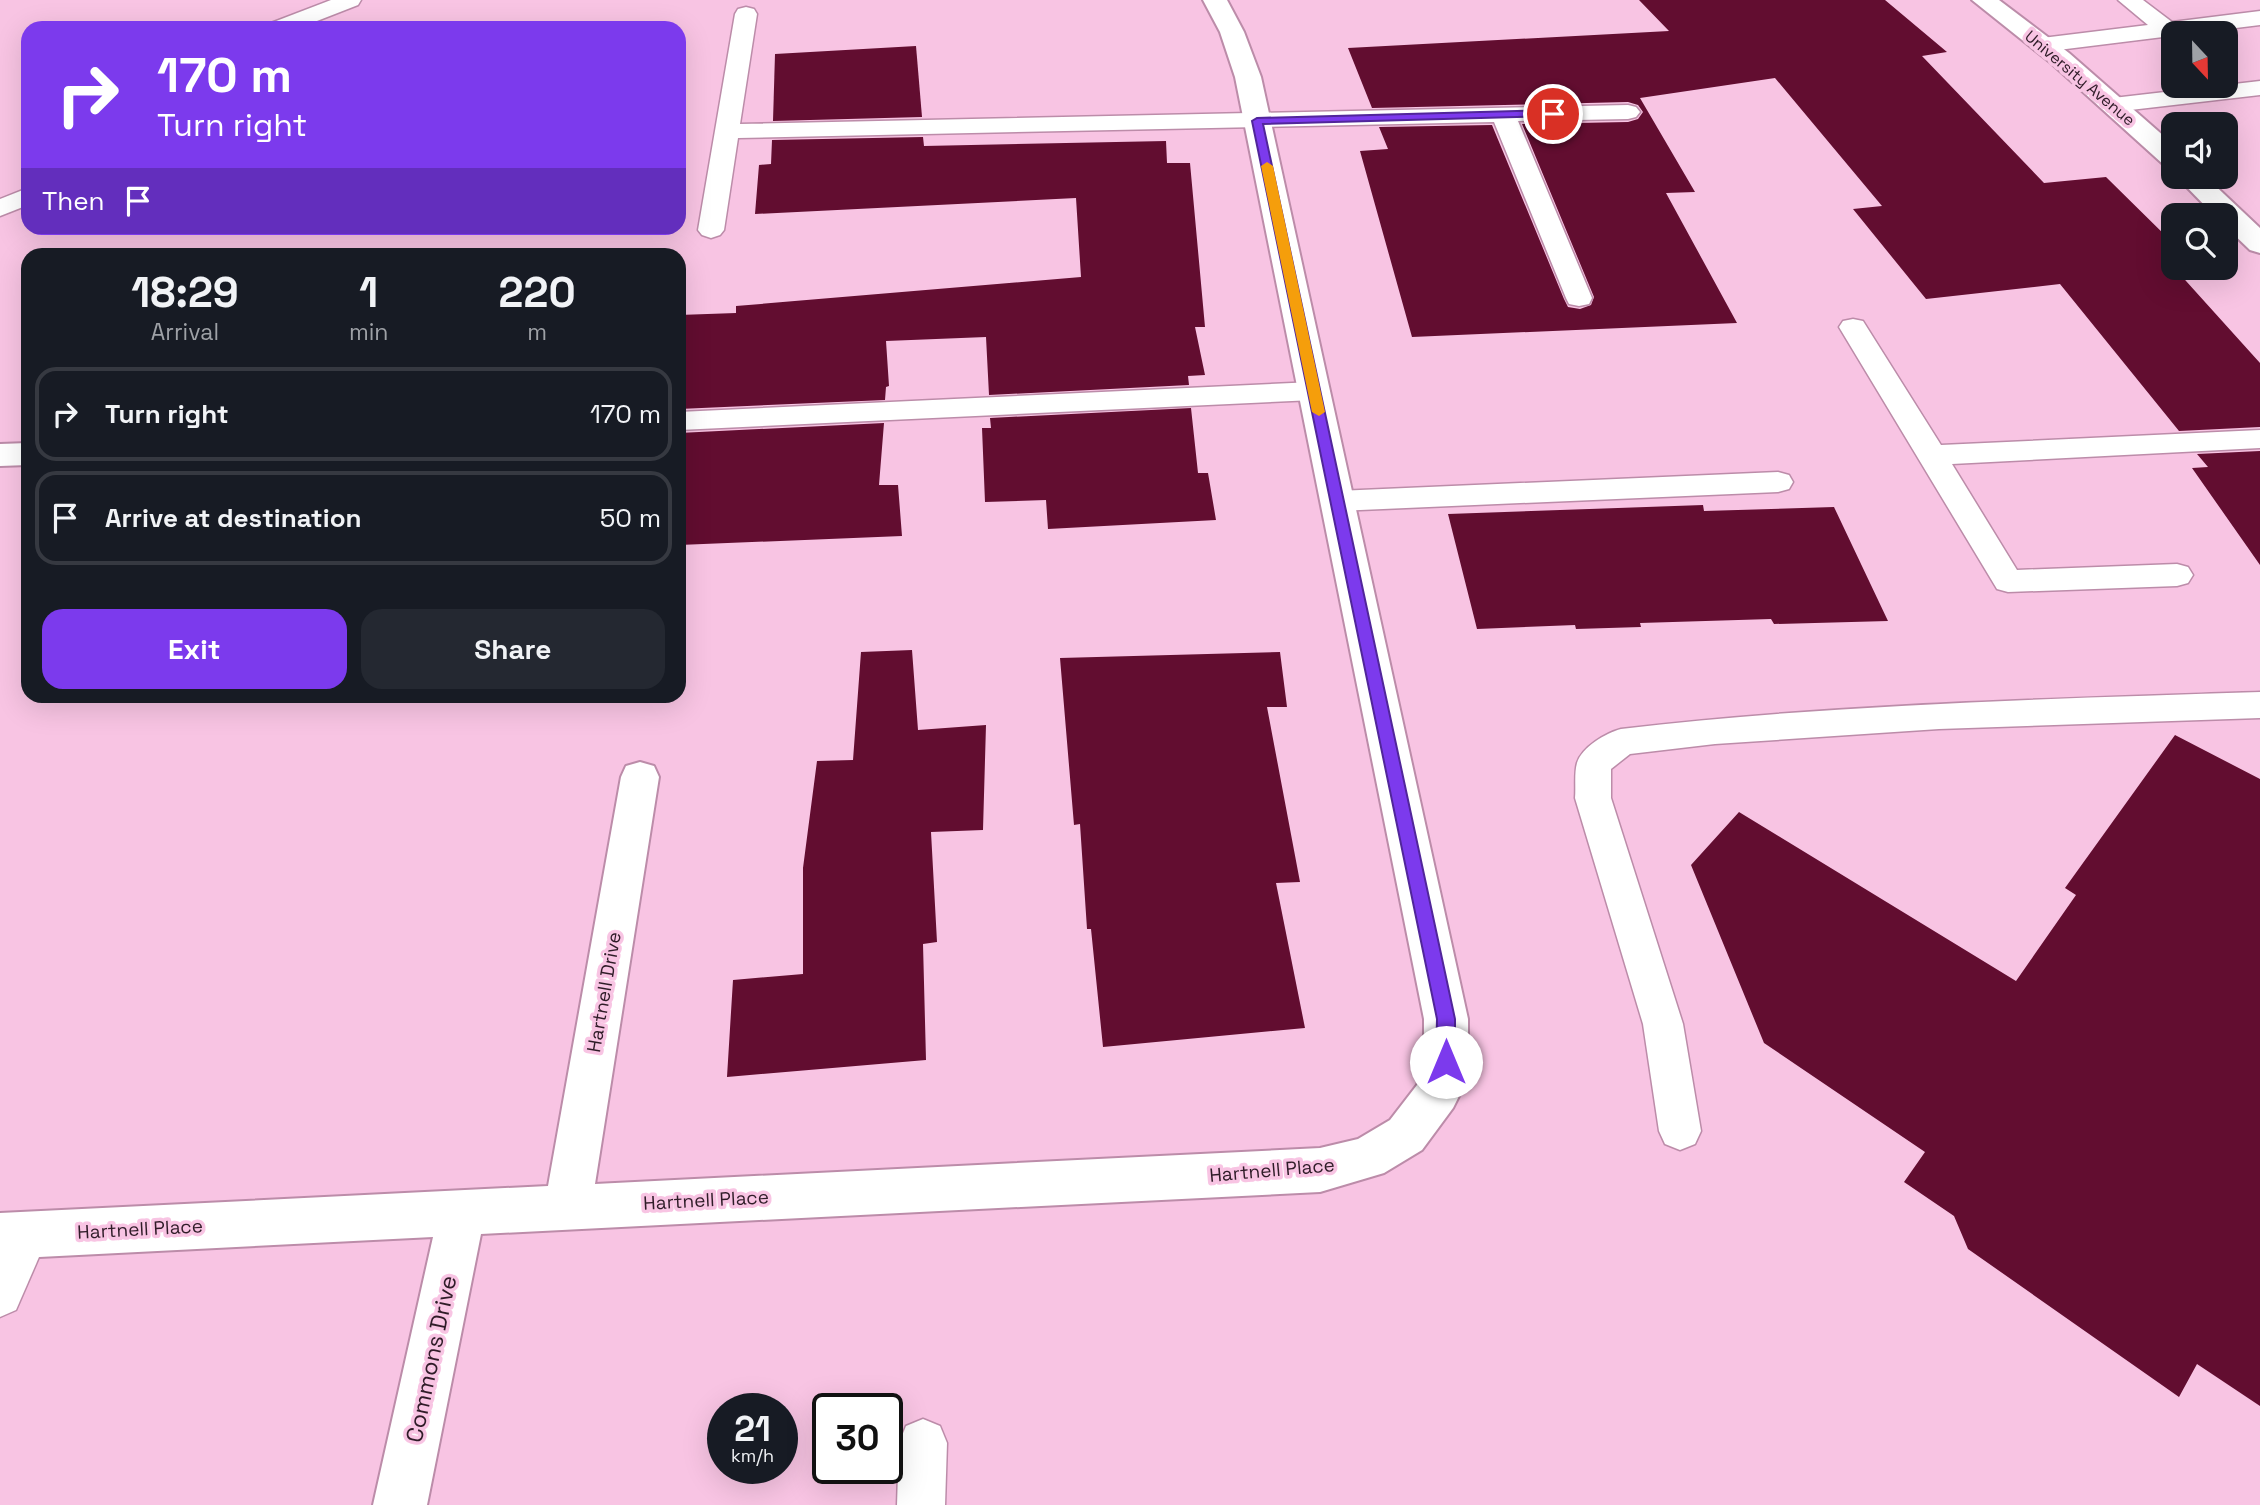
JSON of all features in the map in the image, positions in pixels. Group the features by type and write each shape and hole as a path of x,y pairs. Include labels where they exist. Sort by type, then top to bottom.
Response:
{"street":[{"name":"Hartnell Place","path":"14,1235 1320,1170 1368,1158 1406,1135 1437,1094 1446,1062 1446,1019 1248,77 1232,32 1215,0"},
{"name":"University Avenue","path":"1983,0 2042,45 2161,147"},
{"path":"2203,189 2260,244"},
{"path":"0,455 21,454"},
{"name":"Hartnell Drive","path":"568,1207 640,777"},
{"name":"Commons Drive","path":"400,1505 462,1213"}],"lane":[{"path":"297,21 350,0"},
{"path":"2129,0 2161,24"},
{"path":"711,230 746,14"},
{"path":"2235,21 2260,18"},
{"path":"2042,45 2161,30"},
{"path":"2113,105 2260,88"},
{"path":"727,131 1628,112"},
{"path":"1503,115 1579,298"},
{"path":"1,206 21,199"},
{"path":"1853,327 2008,581 2177,575"},
{"path":"686,421 1314,391"},
{"path":"1932,454 2260,439"},
{"path":"1337,500 1778,482"},
{"path":"1680,1131 1663,1024 1593,798 1594,764 1621,742 1715,731 1939,716 2260,705"},
{"path":"0,1295 14,1235"},
{"path":"921,1505 923,1443"}],"building":[{"path":"1639,0 1885,0 1947,52 1922,56 2044,183 2106,177 2161,231 2161,280 2185,280 2260,363 2260,427 2179,431 2060,284 1926,299 1853,209 1882,206 1775,78 1640,98 1695,192 1666,193 1737,323 1412,337 1360,151 1388,149 1379,127 1492,125 1564,299 1568,307 1580,309 1591,305 1594,297 1522,124 1628,122 1638,119 1643,112 1638,105 1628,102 1372,108 1348,48 1669,31"},
{"path":"916,46 922,117 773,121 775,54"},
{"path":"923,137 924,146 1166,141 1167,163 1190,163 1205,327 1195,327 1205,375 1188,376 1189,385 989,395 986,337 886,341 889,386 886,387 885,400 686,409 686,315 736,313 736,306 1081,277 1076,198 755,214 759,165 771,164 772,140"},
{"path":"1191,408 1198,473 1208,473 1216,520 1048,529 1046,500 985,502 982,428 991,428 990,418"},
{"path":"884,423 879,485 898,485 902,536 686,545 686,433"},
{"path":"2260,451 2260,565 2192,468 2208,467 2197,454"},
{"path":"1703,505 1704,511 1834,507 1888,621 1774,624 1771,619 1640,623 1641,627 1576,629 1575,625 1477,629 1448,514"},
{"path":"912,650 918,730 986,725 983,830 931,832 937,942 923,944 926,1060 727,1077 733,980 803,974 803,868 817,761 853,760 861,652"},
{"path":"1280,652 1287,707 1267,707 1300,882 1276,883 1305,1028 1103,1047 1091,929 1087,929 1080,824 1074,825 1060,658"},
{"path":"2175,735 2260,779 2260,1406 2197,1364 2179,1397 1968,1249 1954,1216 1904,1182 1925,1152 1764,1043 1691,865 1739,812 2016,981 2076,895 2065,888"}],"slow traffic":[{"path":"1267,166 1319,412"}],"route":[{"path":"1446,1062 1446,1019 1257,121 1553,114"}]}
